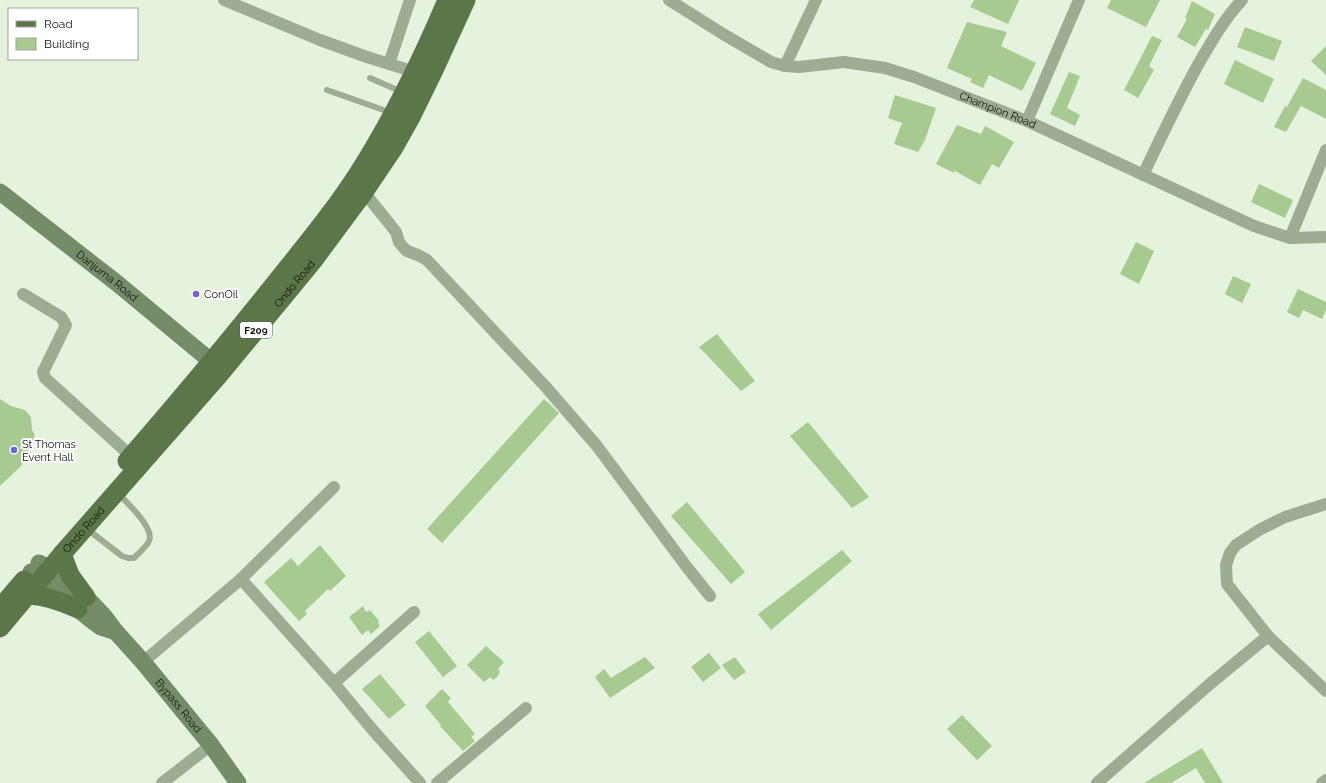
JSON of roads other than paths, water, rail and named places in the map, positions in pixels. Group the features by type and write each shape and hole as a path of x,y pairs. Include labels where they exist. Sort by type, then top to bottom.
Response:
{"main road":[{"name":"Ondo Road","path":"0,628 29,595 40,571 131,456 212,362 312,261 364,192 393,149 412,97 415,72 447,0"},
{"name":"Ondo Road","path":"0,608 40,571 62,554 219,375 260,313 361,170 394,114 412,97 438,63 466,0"},
{"path":"29,595 44,596 64,603 82,603 62,554"}],"street":[{"path":"224,0 367,58 415,72"},
{"path":"389,64 410,0"},
{"name":"Champion Road","path":"669,0 723,34 772,62 799,68 844,62 885,68 914,77 1027,121 1254,226 1290,238 1326,237"},
{"path":"785,66 816,0"},
{"path":"1027,121 1080,0"},
{"path":"1143,175 1183,91 1213,38 1235,7 1242,0"},
{"path":"1290,238 1326,150"},
{"name":"Danjuma Road","path":"0,192 118,284 212,362"},
{"path":"364,192 396,232 402,246 407,251 426,260 545,386 597,446 710,596"},
{"path":"23,294 61,317 66,325 43,372 45,378 131,456"},
{"path":"143,662 240,579 334,487"},
{"path":"1326,504 1286,517 1236,545 1230,553 1226,565 1227,584 1268,636 1326,691"},
{"name":"Bypass Road","path":"40,571 82,603 104,616 211,745 238,783"},
{"path":"240,579 334,683 371,728 420,783"},
{"path":"334,683 414,612"},
{"path":"1097,783 1211,683 1268,636"},
{"path":"437,783 526,708"},
{"path":"162,783 211,745"},
{"path":"1322,783 1326,780"}],"lane":[{"path":"370,78 412,97"},
{"path":"327,90 394,114"},
{"path":"85,528 122,556 128,558 134,558 149,542 147,525 117,492"}],"place":[{"name":"ConOil","path":"196,294"},
{"name":"St Thomas Event Hall","path":"14,450"}]}
